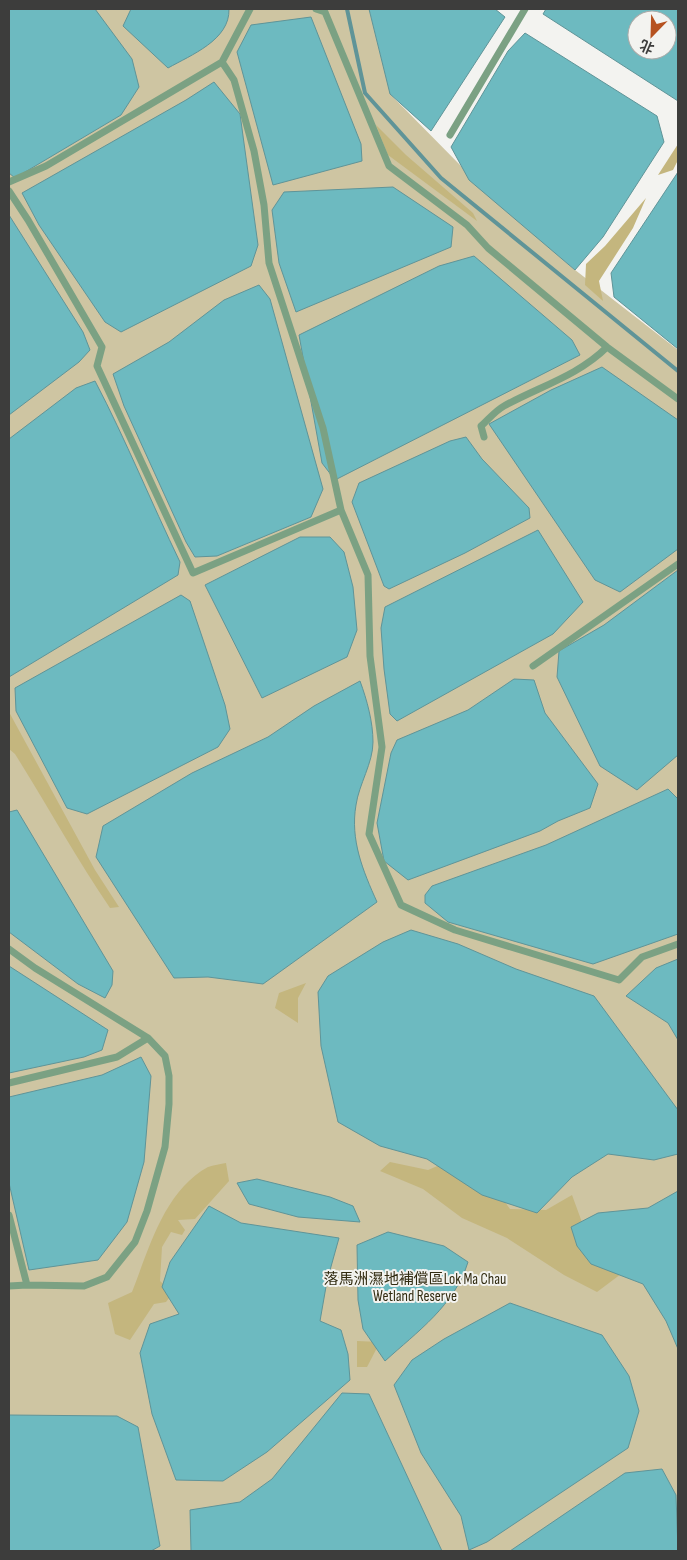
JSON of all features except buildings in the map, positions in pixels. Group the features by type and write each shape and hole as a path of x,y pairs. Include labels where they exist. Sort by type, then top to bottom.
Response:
{"lane":[{"path":"9,182 46,166 222,62 250,9"},
{"path":"316,9 325,12 389,166 466,225 488,248 607,347 678,399"},
{"path":"450,135 525,9"},
{"path":"222,62 234,80 254,151 264,205 269,263 323,428 341,510 368,575 370,656 382,747 369,834 401,905 454,930 619,980 642,957 678,944"},
{"path":"9,191 102,346 97,366 193,573 341,510"},
{"path":"484,437 480,426 502,407 545,387 596,358 607,347"},
{"path":"533,666 678,564"},
{"path":"9,949 148,1038 165,1056 169,1076 169,1104 165,1147 147,1211 135,1242 107,1277 84,1286 9,1286"},
{"path":"9,1084 117,1057 148,1038"},
{"path":"9,1215 27,1285"}],"green space":[{"name":"落馬洲濕地補償區Lok Ma Chau Wetland Reserve","path":"9,9 369,9 391,95 462,167 570,266 678,350 678,1551 9,1551"}],"shaded area":[{"path":"376,125 406,155 473,213 477,221 388,155"},
{"path":"678,144 678,160 673,170 658,175"},
{"path":"646,198 633,228 599,281 603,301 585,285 586,264 605,246"},
{"path":"9,712 95,870 119,907 110,908 15,754 9,749"},
{"path":"306,983 298,998 298,1023 275,1008 279,993"},
{"path":"449,1161 489,1180 510,1209 546,1210 572,1195 590,1244 629,1268 597,1292 564,1275 507,1238 462,1218 423,1189 380,1171 390,1162 428,1170"},
{"path":"226,1163 229,1181 195,1219 178,1220 185,1230 182,1235 171,1232 162,1247 160,1281 173,1293 166,1302 154,1304 130,1340 115,1334 108,1303 132,1292 152,1240 169,1206 193,1177 208,1167"},
{"path":"357,1341 380,1342 367,1367 357,1367"}],"water":[{"path":"9,9 95,9 132,59 139,87 121,115 15,178 9,173"},
{"path":"131,9 229,9 228,20 216,38 198,52 168,68 123,26"},
{"path":"369,9 495,9 505,17 431,131 390,94"},
{"path":"546,9 678,9 678,101 543,14"},
{"path":"311,17 361,144 362,161 273,185 237,52 251,25"},
{"path":"525,33 657,116 664,142 603,237 575,270 469,180 451,147 508,51"},
{"path":"214,82 240,114 258,245 251,266 121,332 105,322 39,225 22,193 186,100"},
{"path":"678,172 678,349 614,297 611,273"},
{"path":"393,187 453,227 451,247 296,312 279,263 272,210 284,192"},
{"path":"9,215 83,332 90,350 79,362 9,415"},
{"path":"474,256 572,340 580,355 335,480 322,463 299,335 439,266"},
{"path":"259,285 270,299 323,489 311,517 217,556 195,557 186,542 124,406 113,374 169,342 224,300"},
{"path":"602,367 678,420 678,549 620,592 595,580 489,424 551,390"},
{"path":"95,381 180,562 178,575 9,677 9,439 76,388"},
{"path":"466,437 482,459 529,508 530,518 465,553 389,589 384,586 352,502 359,483 450,441"},
{"path":"538,530 583,602 553,634 397,721 390,714 384,669 381,628 385,607"},
{"path":"300,537 330,537 344,552 353,587 357,630 347,657 262,698 205,585"},
{"path":"678,570 678,755 637,790 600,766 557,677 559,651 604,625"},
{"path":"181,595 190,601 225,705 230,729 218,747 87,814 67,808 16,711 15,688"},
{"path":"514,679 534,680 545,713 598,784 590,808 558,821 540,831 408,880 384,861 377,823 391,753 397,740 468,710"},
{"path":"360,681 369,711 373,742 371,758 356,805 355,831 359,855 377,902 263,984 208,977 174,978 96,857 103,826 192,773 268,737 314,706"},
{"path":"668,789 678,799 678,934 593,964 448,922 425,903 425,895 432,886 546,845"},
{"path":"17,810 113,971 112,985 105,998 78,984 9,932 9,812"},
{"path":"411,930 458,944 516,969 594,996 678,1110 678,1154 654,1160 608,1154 572,1177 537,1213 482,1195 427,1159 380,1146 338,1122 321,1046 318,992 328,976 383,942"},
{"path":"678,959 678,1040 668,1023 626,996 656,968"},
{"path":"9,966 108,1030 102,1050 84,1057 9,1073"},
{"path":"141,1057 151,1076 144,1162 127,1222 98,1260 29,1270 9,1183 9,1097 102,1075"},
{"path":"257,1179 330,1197 353,1206 360,1222 298,1217 249,1204 237,1183"},
{"path":"678,1191 678,1349 666,1321 643,1284 591,1264 577,1246 571,1227 598,1213 648,1208"},
{"path":"209,1206 241,1223 339,1238 327,1281 320,1321 341,1330 348,1354 350,1380 267,1452 223,1481 176,1480 152,1414 140,1353 150,1324 179,1314 162,1287 170,1262"},
{"path":"388,1232 444,1246 468,1262 454,1292 434,1317 385,1361 363,1329 358,1300 357,1245"},
{"path":"510,1303 602,1335 629,1376 639,1411 628,1448 487,1542 469,1550 461,1516 421,1453 394,1385 412,1360 444,1339"},
{"path":"342,1393 369,1394 442,1551 191,1551 190,1510 240,1502 272,1479"},
{"path":"9,1415 117,1416 138,1427 160,1546 151,1551 9,1551"},
{"path":"662,1469 676,1495 678,1551 510,1551 625,1473"}],"waterway":[{"path":"347,9 365,93 441,178 678,371"}]}
